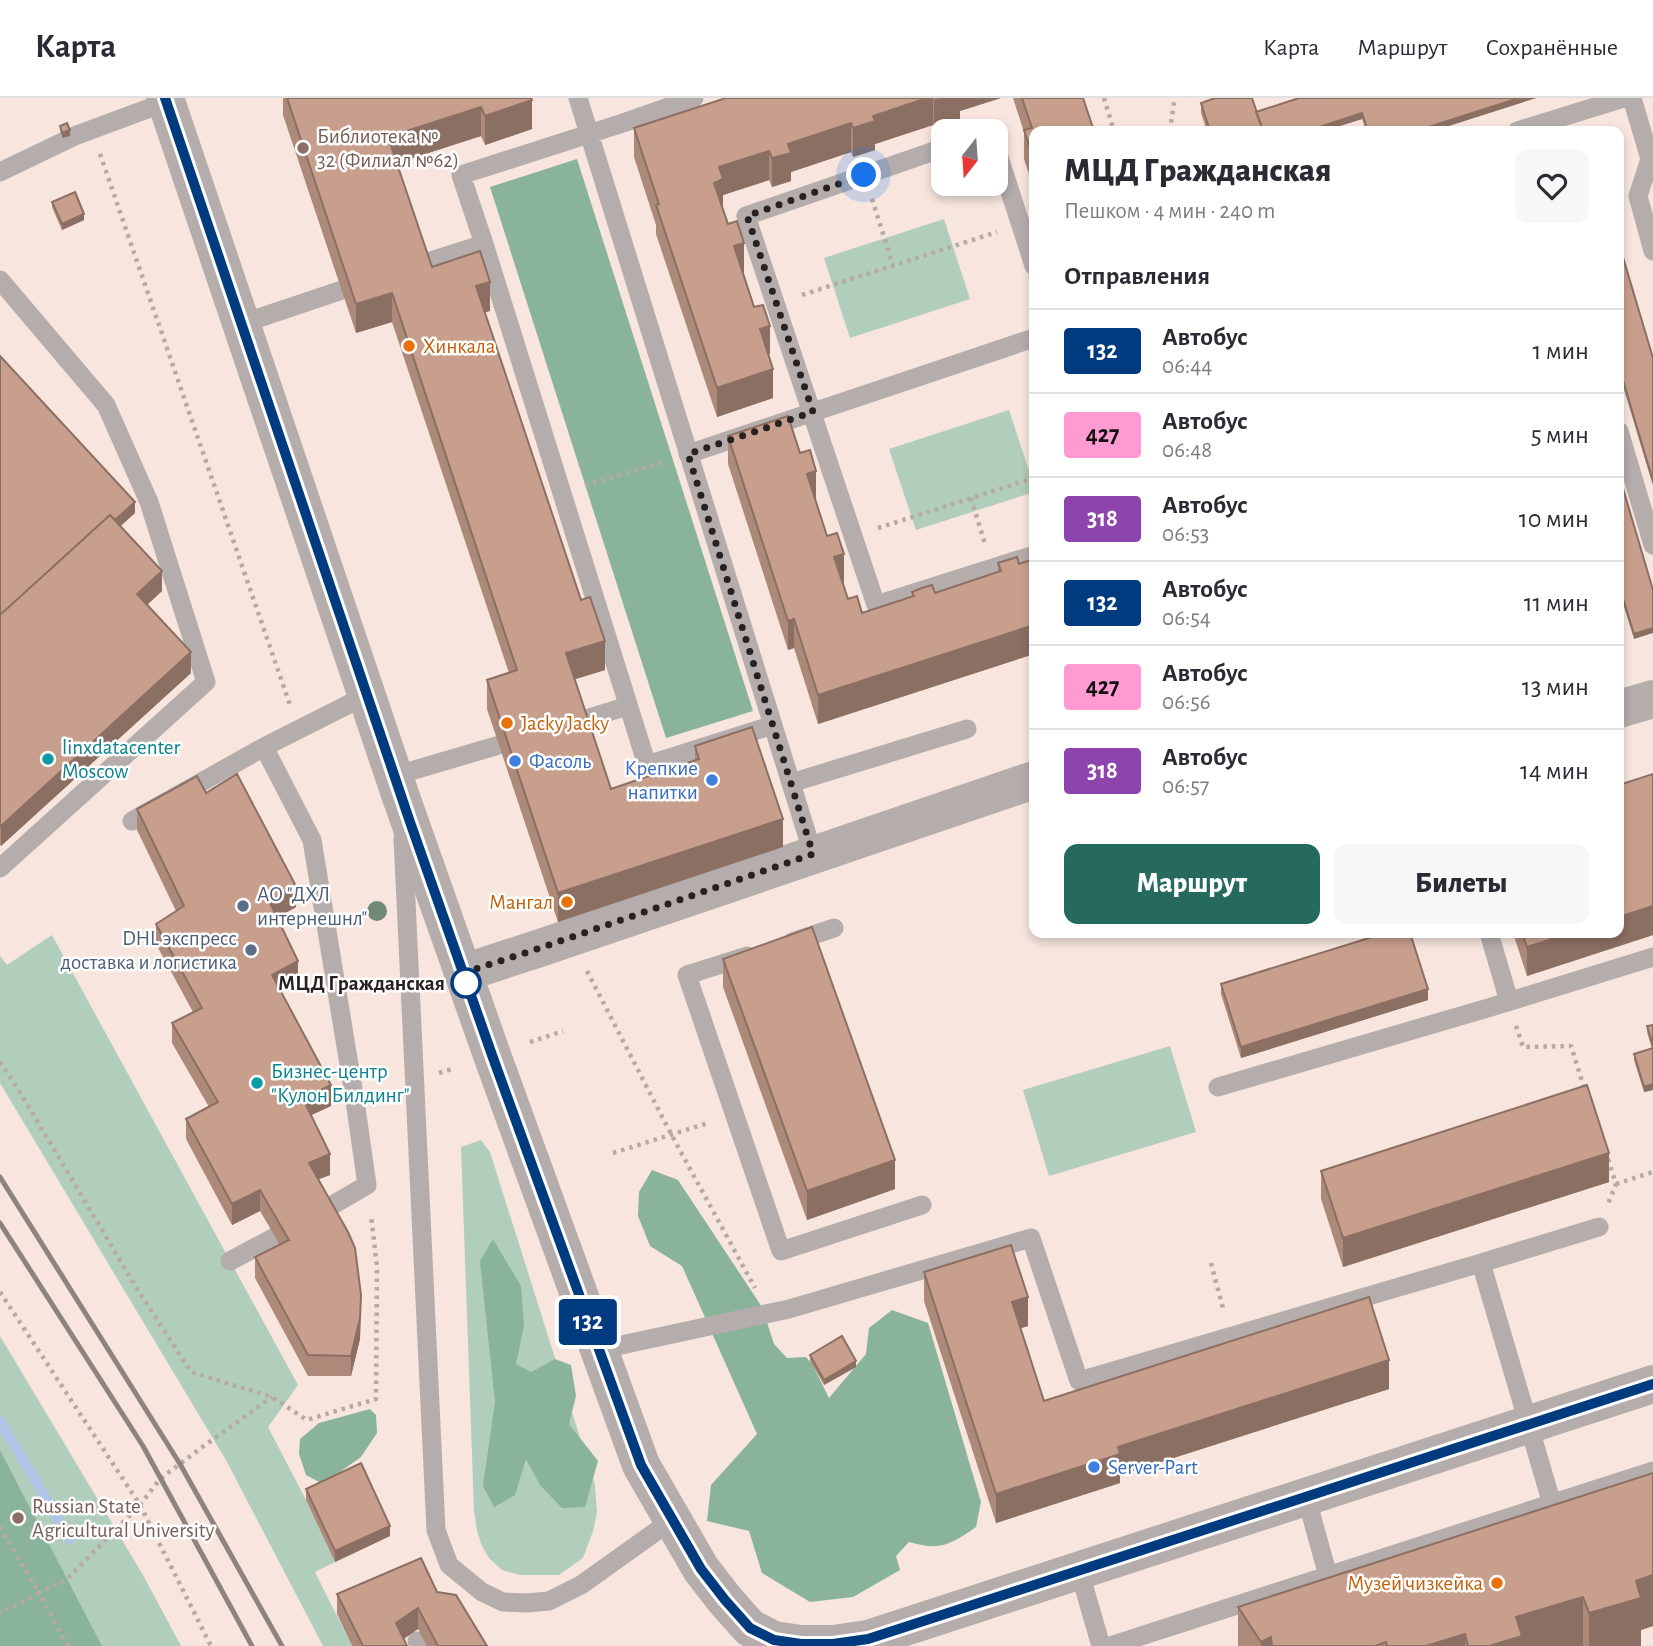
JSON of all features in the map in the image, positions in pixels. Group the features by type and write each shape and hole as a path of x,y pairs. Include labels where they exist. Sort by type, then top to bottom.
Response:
{"street":[{"path":"170,99 241,324 398,787 641,1465 701,1569 749,1637 801,1645 869,1642 933,1633 1079,1570 1653,1384"},
{"path":"1624,708 1653,699"},
{"path":"463,973 1029,782"}],"lane":[{"path":"578,98 813,854"},
{"path":"694,98 461,175 647,765 773,724"},
{"path":"1546,126 1624,98"},
{"path":"1632,98 1650,159 1638,196 1653,251"},
{"path":"0,172 77,135 170,99"},
{"path":"931,152 747,216 876,605 1029,557"},
{"path":"1008,184 1029,250"},
{"path":"421,264 484,244"},
{"path":"0,280 106,404 149,502 206,682 0,868"},
{"path":"241,324 342,290"},
{"path":"688,454 1029,340"},
{"path":"1624,448 1653,545"},
{"path":"132,821 264,747 367,695"},
{"path":"579,721 628,706"},
{"path":"791,783 967,729"},
{"path":"499,745 398,787 436,1530 449,1565 482,1592 503,1602 527,1603 549,1601 581,1585 672,1520"},
{"path":"264,747 312,840 367,1185 324,1210"},
{"path":"834,928 687,975 781,1251 922,1205"},
{"path":"1490,938 1509,1002"},
{"path":"1218,1087 1653,957"},
{"path":"598,1350 789,1309 1031,1238 1079,1381 1599,1227"},
{"path":"230,1261 275,1237"},
{"path":"1481,1263 1552,1504"},
{"path":"1110,1646 1653,1471"},
{"path":"1306,1496 1328,1576"},
{"path":"1079,1570 1101,1646"}],"path":[{"path":"1104,98 1112,126"},
{"path":"1171,126 1173,98"},
{"path":"92,130 298,730"},
{"path":"864,175 893,265"},
{"path":"776,303 1021,224"},
{"path":"562,492 688,454"},
{"path":"853,535 1029,480"},
{"path":"971,498 992,568"},
{"path":"584,966 671,1134 769,1313"},
{"path":"1509,1002 1522,1047 1571,1046 1587,1097"},
{"path":"530,1042 563,1031"},
{"path":"0,1062 136,1287 191,1372 272,1397 307,1420 376,1399 377,1267 367,1185"},
{"path":"613,1153 697,1126"},
{"path":"1599,1227 1616,1184 1604,1147"},
{"path":"1616,1184 1653,1172"},
{"path":"1210,1263 1231,1337"},
{"path":"0,1292 139,1505 211,1646"},
{"path":"0,1613 67,1579 139,1505 160,1479 272,1397"},
{"path":"0,1527 68,1646"}],"green space":[{"path":"577,159 753,711 666,738 490,187"},
{"path":"944,219 970,299 850,338 824,258"},
{"path":"1009,410 1029,471 1029,494 916,530 889,449"},
{"path":"52,935 298,1385 268,1427 335,1562 315,1572 352,1646 323,1646 226,1460 0,1083 0,956 7,965"},
{"path":"1170,1046 1196,1132 1049,1176 1023,1090"},
{"path":"481,1140 490,1152 595,1485 597,1513 583,1558 559,1575 520,1575 502,1570 489,1558 477,1531 474,1510 461,1147"},
{"path":"652,1170 678,1180 762,1307 774,1344 787,1358 806,1357 829,1398 866,1354 869,1328 892,1310 928,1323 981,1502 976,1527 944,1545 929,1546 909,1542 896,1556 900,1570 853,1597 810,1602 762,1573 749,1531 707,1521 711,1485 757,1434 682,1266 650,1246 638,1216 639,1192"},
{"path":"493,1239 521,1286 524,1325 516,1364 531,1372 555,1359 571,1365 576,1396 569,1424 598,1461 585,1507 562,1508 540,1485 526,1459 515,1495 494,1507 483,1486 495,1402 480,1261"},
{"path":"0,1336 143,1575 181,1646 0,1646"},
{"path":"370,1409 376,1415 377,1433 361,1457 323,1484 306,1475 299,1454 300,1439 319,1423"},
{"name":"Russian State Agricultural University","path":"0,1450 4,1458 102,1646 0,1646"}],"building":[{"path":"287,98 531,98 532,100 485,116 481,107 388,137 432,267 480,251 490,282 476,286 581,600 590,597 605,641 566,653 611,789 699,759 695,746 752,727 783,819 558,893 487,680 517,670 392,293 356,304"},
{"path":"726,98 927,98 873,116 875,121 853,128 851,123 788,144 791,153 772,158 769,151 719,167 723,179 714,183 728,224 737,221 744,243 734,246 754,307 763,305 770,326 760,329 773,369 717,388 656,205 659,204 634,128"},
{"path":"1022,98 1083,98 1092,126 1031,126"},
{"path":"1215,98 1252,98 1261,126 1208,126 1201,103"},
{"path":"1299,98 1519,98 1432,126 1366,126 1362,113 1322,126 1261,126 1256,112"},
{"path":"67,123 70,130 62,133 60,126"},
{"path":"1029,129 1029,145 1024,130"},
{"path":"75,192 84,214 62,224 52,202"},
{"path":"1624,261 1653,358 1653,481 1624,384"},
{"path":"0,356 135,502 115,520 110,515 0,615"},
{"path":"788,416 800,453 810,450 816,471 807,474 827,536 837,533 844,554 834,557 848,599 857,596 862,613 914,596 912,592 922,588 932,585 935,593 1001,571 998,563 1017,557 1019,564 1029,561 1029,627 818,695 794,619 788,621 728,436"},
{"path":"1624,492 1653,590 1653,628 1634,634 1624,602"},
{"name":"linxdatacenter Moscow","path":"110,515 162,571 137,594 191,652 1,826 0,615"},
{"name":"Бизнес-центр \"Кулон Билдинг\"","path":"237,774 296,886 269,901 298,961 272,975 331,1085 303,1099 330,1154 309,1163 355,1248 361,1295 360,1318 351,1356 308,1355 255,1257 289,1240 260,1190 232,1204 186,1119 218,1102 172,1023 202,1008 156,924 184,906 137,809 197,776 206,793"},
{"path":"1653,774 1653,906 1624,915 1624,783"},
{"path":"812,927 895,1160 807,1191 723,959"},
{"path":"1369,938 1412,938 1428,989 1241,1047 1221,984"},
{"path":"1524,938 1555,938 1527,947"},
{"path":"1653,1025 1653,1046 1647,1026"},
{"path":"1653,1048 1653,1084 1644,1087 1634,1054"},
{"path":"1587,1085 1609,1153 1343,1238 1321,1171"},
{"path":"1011,1245 1028,1297 1012,1302 1044,1401 1369,1297 1389,1360 1118,1447 1120,1454 996,1494 924,1272"},
{"path":"842,1336 856,1361 824,1380 810,1355"},
{"path":"361,1463 390,1526 335,1551 306,1489"},
{"path":"1653,1473 1653,1575 1636,1581 1641,1598 1589,1613 1583,1597 1516,1617 1522,1636 1489,1646 1468,1646 1465,1634 1426,1646 1387,1646 1386,1642 1375,1646 1272,1646 1271,1637 1261,1642 1238,1607"},
{"path":"421,1558 437,1592 456,1595 487,1646 438,1646 418,1608 396,1623 407,1646 363,1646 337,1594"}],"waterway":[{"path":"0,1421 70,1539"}],"railway":[{"path":"0,1177 180,1464 282,1646"},
{"path":"0,1223 143,1446 252,1646"}],"bus line":[{"name":"132","path":"165,98 410,822 641,1465 701,1569 750,1628 774,1640 801,1644 833,1644 868,1639 1653,1384"}],"place":[{"name":"Библиотека № 32 (Филиал №62)","path":"303,148"},
{"name":"Хинкала","path":"409,346"},
{"name":"Jacky Jacky","path":"507,723"},
{"name":"linxdatacenter Moscow","path":"48,759"},
{"name":"Фасоль","path":"515,761"},
{"name":"Крепкие напитки","path":"712,780"},
{"name":"Мангал","path":"567,902"},
{"name":"АО \"ДХЛ интернешнл\"","path":"243,906"},
{"name":"DHL экспресс доставка и логистика","path":"251,950"},
{"name":"МЦД Гражданская","path":"466,983"},
{"name":"Бизнес-центр \"Кулон Билдинг\"","path":"257,1083"},
{"name":"Server-Part","path":"1094,1467"},
{"name":"Russian State Agricultural University","path":"18,1518"},
{"name":"Музей чизкейка","path":"1497,1583"}],"route":[{"path":"466,983 463,973 813,854 688,454 813,412 747,216 864,175"}]}
